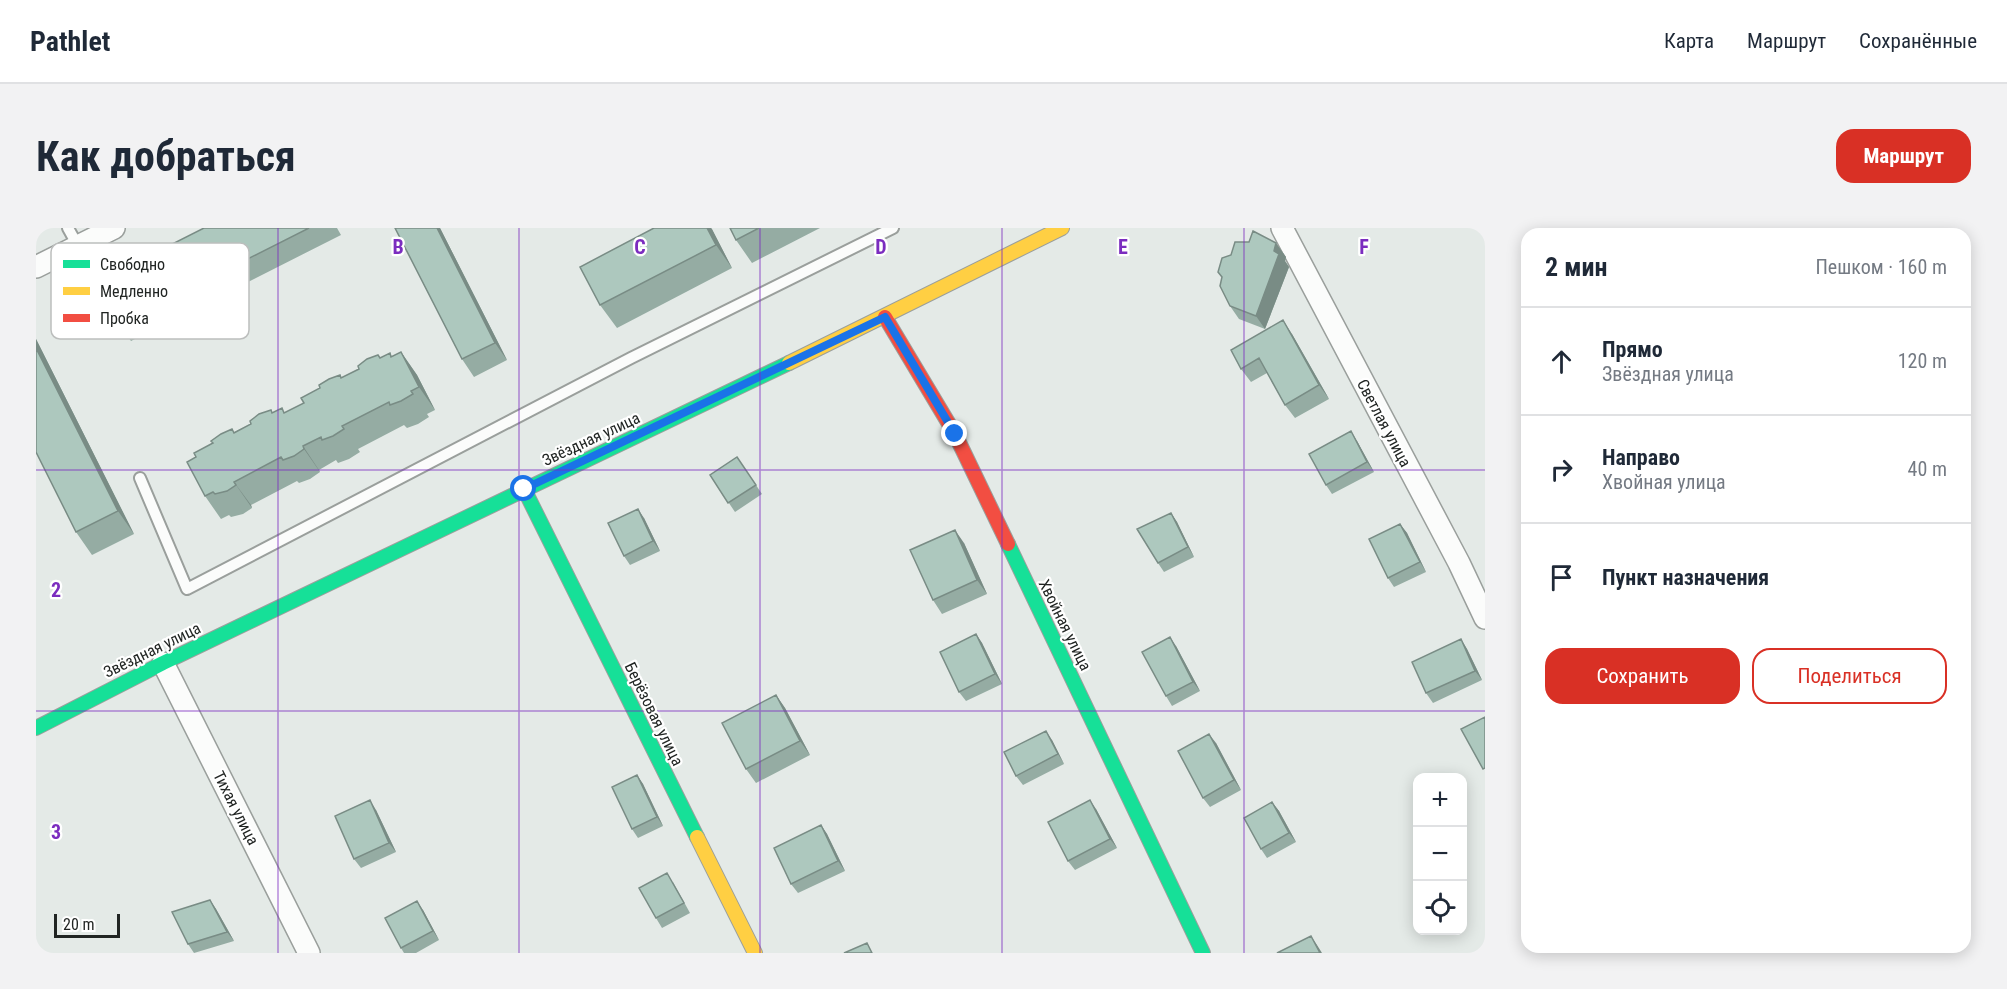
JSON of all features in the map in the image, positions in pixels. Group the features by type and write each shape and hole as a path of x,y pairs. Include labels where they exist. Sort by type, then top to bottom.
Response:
{"street":[{"path":"73,237 114,228"},
{"name":"Звёздная улица","path":"36,728 163,663 885,317 1062,228"},
{"name":"Светлая улица","path":"1282,228 1459,563 1485,618"},
{"path":"36,267 51,255"},
{"name":"Хвойная улица","path":"885,317 955,434 1203,953"},
{"name":"Берёзовая улица","path":"524,489 755,953"},
{"name":"Тихая улица","path":"163,663 309,953"}],"lane":[{"path":"140,478 187,589 631,358 892,228"}],"building":[{"path":"204,228 309,228 249,258 249,243 174,243"},
{"path":"395,228 437,228 495,343 462,359"},
{"path":"654,228 707,228 716,245 600,305 580,267"},
{"path":"730,228 759,228 736,240"},
{"path":"1253,231 1276,243 1274,251 1279,254 1256,316 1230,306 1220,286 1222,277 1218,272 1222,258 1231,255 1235,242 1249,242"},
{"path":"1283,320 1319,385 1285,405 1259,358 1241,369 1231,350"},
{"path":"36,348 118,511 76,532 36,452"},
{"path":"401,352 419,387 411,391 413,394 390,405 389,402 342,426 344,429 333,436 322,440 321,437 303,446 304,449 294,456 283,460 281,457 234,482 236,485 227,491 215,494 213,492 205,496 187,462 196,457 194,453 213,443 211,441 221,434 232,429 234,433 251,424 250,421 259,414 271,410 272,413 282,408 284,413 304,403 301,398 320,388 319,385 329,379 340,375 341,378 359,369 358,366 367,359 378,355 380,358 390,353 391,357"},
{"path":"1351,431 1367,462 1326,485 1309,454"},
{"path":"737,457 756,485 728,503 710,475"},
{"path":"638,509 653,541 624,556 608,523"},
{"path":"1171,513 1188,547 1158,563 1137,529"},
{"path":"1400,524 1420,562 1388,578 1369,539"},
{"path":"955,530 977,580 933,600 910,550"},
{"path":"976,634 995,674 959,692 940,652"},
{"path":"1170,637 1193,682 1166,696 1142,652"},
{"path":"1461,639 1475,671 1426,693 1412,662"},
{"path":"776,695 800,741 746,769 722,723"},
{"path":"1485,717 1485,768 1483,769 1461,729"},
{"path":"1046,731 1058,754 1016,776 1004,752"},
{"path":"1209,734 1234,780 1203,798 1178,751"},
{"path":"637,775 657,817 632,829 612,787"},
{"path":"370,800 389,843 354,859 335,816"},
{"path":"1090,800 1110,839 1068,861 1048,822"},
{"path":"1272,802 1289,833 1261,849 1244,818"},
{"path":"821,825 838,861 791,884 774,848"},
{"path":"667,873 684,903 656,918 639,888"},
{"path":"210,900 227,932 188,944 172,912"},
{"path":"417,901 433,931 401,948 385,918"},
{"path":"1311,936 1320,953 1277,953"},
{"path":"867,943 872,953 844,953"}],"traffic: fast":[{"path":"36,728 163,663 789,363"},
{"path":"524,489 697,837"},
{"path":"1008,544 1203,953"}],"traffic: slow":[{"path":"789,363 1062,228"},
{"path":"697,837 755,953"}],"traffic: jam":[{"path":"885,317 955,434 1008,544"}],"route":[{"path":"524,489 885,317 955,434"}]}
